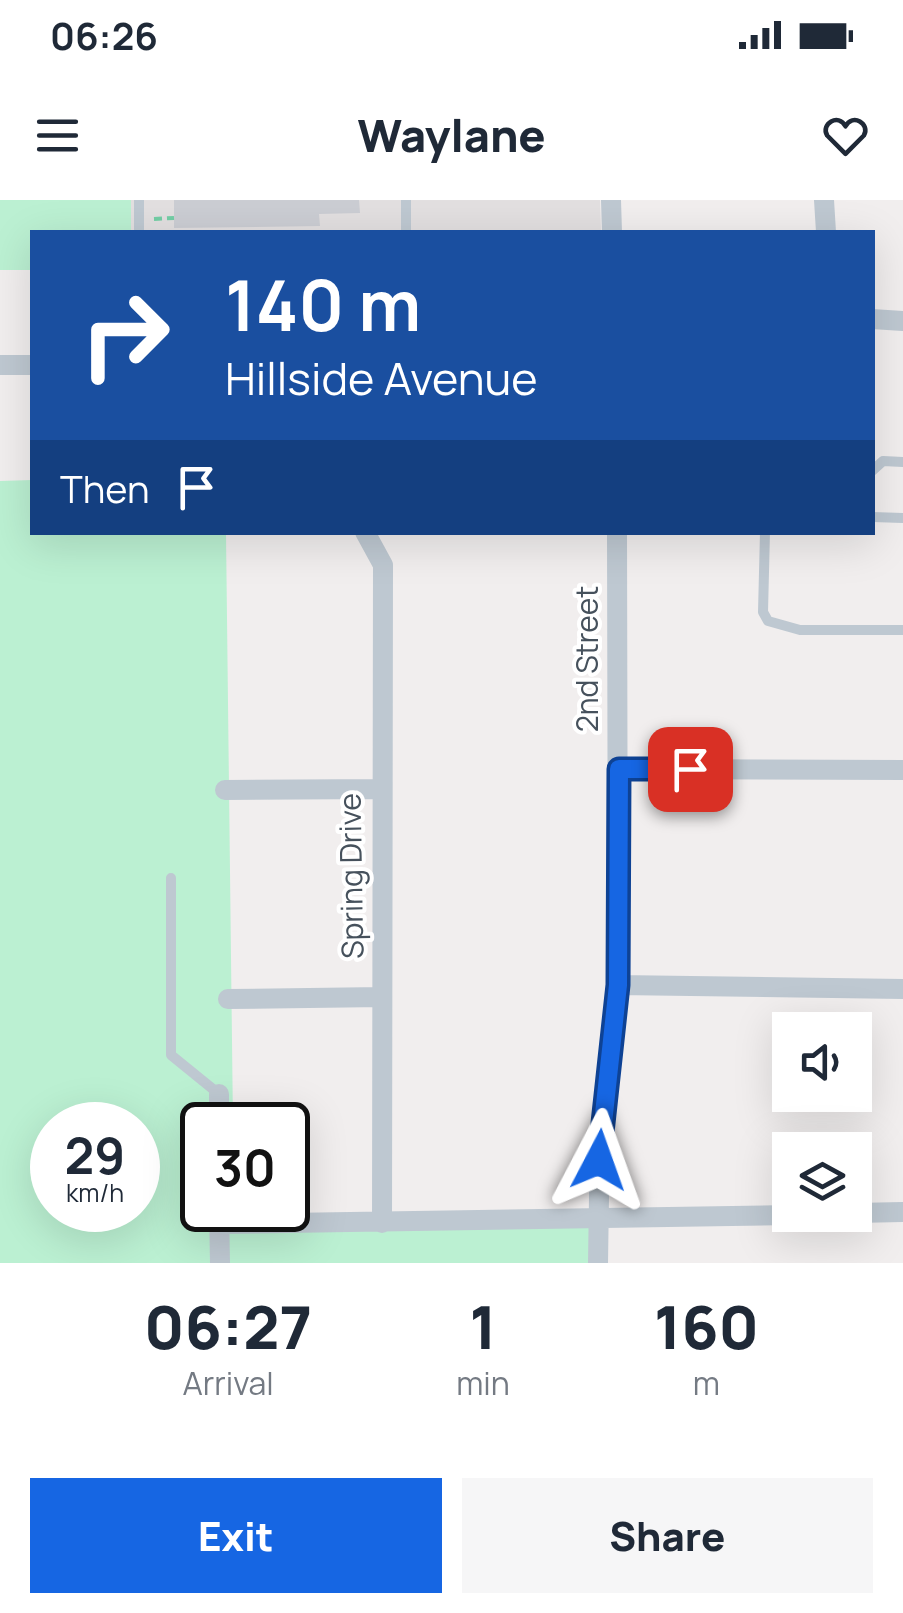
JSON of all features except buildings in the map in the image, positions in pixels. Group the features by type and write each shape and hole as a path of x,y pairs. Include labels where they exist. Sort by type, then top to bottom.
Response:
{"street":[{"path":"611,200 612,230"},
{"path":"824,200 826,230"},
{"path":"875,318 903,321"},
{"path":"0,366 30,365"},
{"name":"Spring Drive","path":"367,535 383,566 382,1222"},
{"name":"2nd Street","path":"598,1263 600,1131 618,985 617,535"},
{"path":"619,769 903,770"},
{"path":"225,790 380,789"},
{"path":"618,985 903,989"},
{"path":"228,999 382,997"},
{"path":"220,1094 220,1102"},
{"path":"872,1213 903,1212"},
{"path":"310,1220 382,1222 772,1214"},
{"path":"220,1232 220,1263"}],"lane":[{"path":"139,200 139,230"},
{"path":"406,200 406,230"},
{"path":"875,468 883,461 903,462"},
{"path":"875,517 903,518"},
{"path":"765,535 763,612 768,620 789,629 903,630"},
{"path":"171,878 171,1055 220,1094"}],"path":[{"path":"139,219 174,218"}],"shaded area":[{"path":"0,200 600,200 601,230 30,230 30,270 0,270"}],"green space":[{"path":"0,200 131,200 131,230 30,230 30,270 0,270"},
{"path":"30,480 30,535 226,535 233,1102 180,1102 180,1232 310,1232 310,1217 601,1211 601,1263 0,1263 0,481"}],"route":[{"path":"599,1160 618,985 619,769 690,769"}]}
